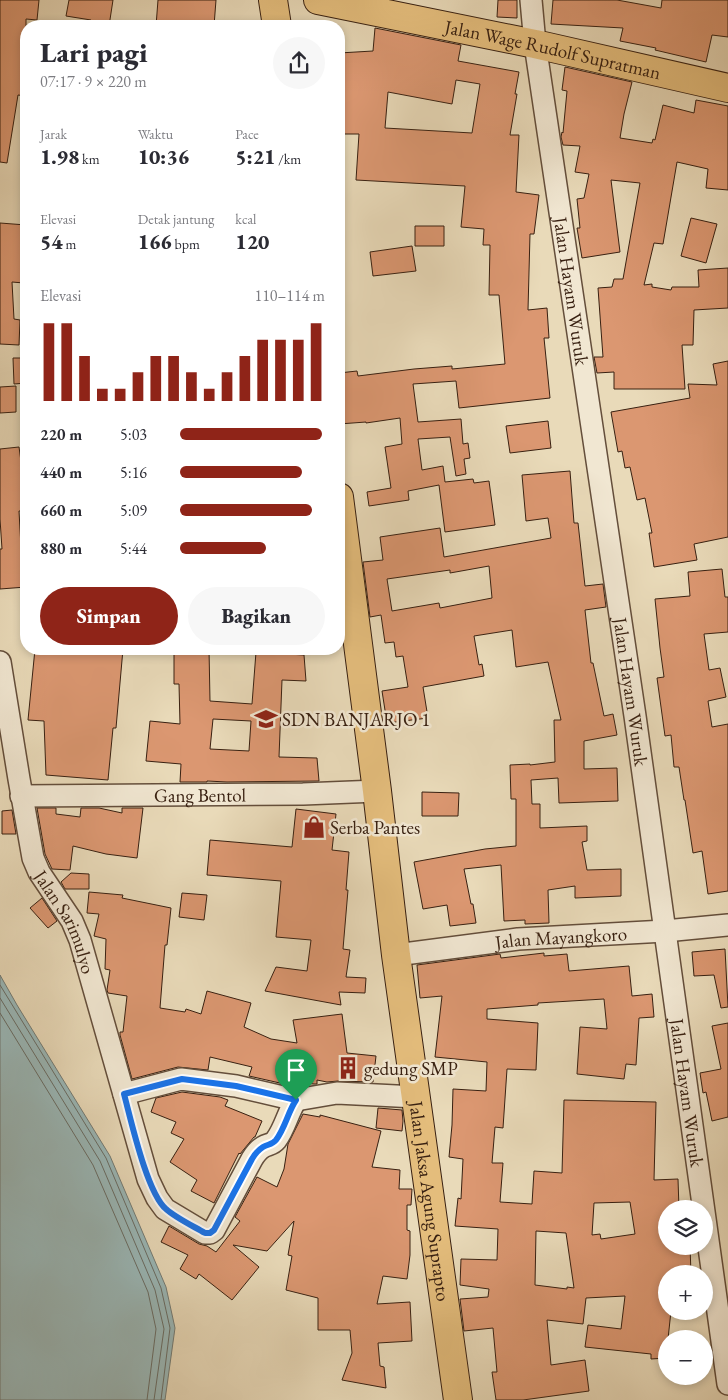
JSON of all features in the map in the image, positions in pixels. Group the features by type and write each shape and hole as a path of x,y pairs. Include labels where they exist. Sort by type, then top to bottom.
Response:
{"main road":[{"path":"273,0 276,20"},
{"name":"Jalan Wage Rudolf Supratman","path":"318,0 535,44 728,88"},
{"name":"Jalan Jaksa Agung Suprapto","path":"345,543 396,955 458,1400"}],"street":[{"name":"Jalan Hayam Wuruk","path":"531,0 535,44 665,931 728,1384"},
{"name":"Jalan Sarimulyo","path":"0,662 33,858 39,872 72,921 80,940 148,1179 157,1198 165,1209 205,1233 210,1233 214,1230 252,1159 257,1152 264,1146 272,1144 280,1135 290,1108 296,1100"},
{"name":"Gang Bentol","path":"22,796 304,794 377,791"},
{"name":"Jalan Mayangkoro","path":"396,955 518,939 665,931 728,925"},
{"path":"124,1094 182,1079 236,1086 296,1100 337,1093 416,1097"}],"water":[{"path":"0,975 110,1156 166,1287 175,1328 165,1400 0,1400"}],"building":[{"path":"0,0 39,0 37,20 20,20 20,95 18,95 7,163 0,162"},
{"path":"69,0 113,0 110,20 91,20 66,16"},
{"path":"158,0 216,0 214,20 156,20"},
{"path":"498,0 517,0 517,18 497,17"},
{"path":"553,0 617,0 661,8 662,0 728,0 728,37 712,35 706,62 655,50 656,48 620,41 623,28 551,24"},
{"path":"375,28 461,45 458,61 519,72 510,135 519,135 516,192 539,195 534,234 530,234 528,310 547,308 549,338 544,338 550,398 459,408 456,381 413,384 418,422 461,419 463,444 468,443 470,458 464,459 466,474 456,476 450,437 418,439 422,470 443,466 445,482 473,479 474,483 489,481 495,525 445,532 439,485 408,491 409,500 369,506 367,492 391,488 385,447 402,444 400,418 366,423 345,424 345,372 357,371 358,376 414,369 452,366 452,369 505,364 499,295 489,295 490,245 483,245 484,229 461,227 465,186 356,180 359,134 345,134 345,53 373,51","holes":["456,80 480,84 472,133 385,128 388,92 452,104"]},
{"path":"565,67 632,82 620,138 652,143 653,139 655,140 663,105 694,113 696,100 728,106 728,190 706,188 708,169 677,162 663,244 654,243 644,285 652,284 652,287 671,290 672,287 699,287 698,270 728,268 728,308 694,310 693,345 682,345 685,389 614,389 614,372 597,373 594,357 603,357 598,288 612,287 614,279 623,279 640,183 611,180 620,252 582,258 577,228 580,228 577,199 584,198 589,174 575,172 580,146 563,145 561,137 567,91 562,90"},
{"path":"691,218 717,224 706,263 681,256"},
{"path":"0,223 20,225 20,283 12,282 14,319 20,320 19,345 0,344"},
{"path":"415,226 444,226 444,246 415,246"},
{"path":"412,246 416,271 373,276 370,252"},
{"path":"13,358 20,358 20,384 14,384"},
{"path":"728,361 728,537 694,544 697,560 654,567 649,533 652,533 645,498 637,500 630,467 625,468 622,451 618,452 611,412 690,398 688,384 717,385 713,364"},
{"path":"16,386 16,412 0,413 0,387"},
{"path":"548,421 551,448 510,453 506,426"},
{"path":"19,447 20,587 0,589 0,549 2,549 0,449"},
{"path":"570,471 574,523 578,523 585,586 603,584 606,607 585,610 591,663 593,663 604,716 613,714 617,735 584,741 584,769 617,768 618,801 559,803 558,778 531,780 532,804 540,804 540,828 587,826 587,841 582,842 587,870 621,869 621,896 575,898 575,886 548,890 549,923 525,924 525,920 504,921 501,865 464,869 476,923 450,926 447,905 423,909 414,862 485,849 516,846 516,799 511,799 510,765 555,762 554,720 561,720 548,662 516,667 512,630 474,636 479,665 482,664 484,676 423,687 428,718 387,723 382,691 408,687 403,656 396,657 394,642 385,643 381,615 370,617 363,562 383,560 380,537 440,528 444,557 551,538 548,518 526,521 522,475","holes":["489,566 492,598 440,608 439,603 392,611 387,579 450,570 450,573"]},
{"path":"722,569 725,597 728,597 728,632 704,634 709,670 720,668 726,697 708,701 712,727 728,724 728,891 708,894 702,851 693,853 679,767 674,767 671,735 665,736 657,678 664,677 655,599 690,596 688,572"},
{"path":"34,655 122,655 116,728 113,728 108,780 46,775 44,721 28,720"},
{"path":"174,655 209,655 210,701 252,704 256,655 304,655 306,681 282,680 279,757 317,758 319,781 180,782 181,764 146,761 150,721 180,724 179,684 174,684","holes":["213,719 251,721 249,751 210,749"]},
{"path":"422,792 459,793 458,816 422,816"},
{"path":"37,808 56,808 56,814 80,817 81,808 99,808 122,813 122,808 143,808 137,858 106,854 73,846 70,870 52,869 45,854"},
{"path":"296,809 336,814 332,850 349,852 343,949 350,950 346,977 366,978 365,993 339,992 341,1005 265,991 276,967 307,971 311,940 276,937 281,881 207,875 210,840 292,847"},
{"path":"12,810 16,834 2,834 2,811"},
{"path":"71,873 89,874 89,889 65,889 61,882"},
{"path":"89,892 123,895 122,898 171,908 167,945 165,945 160,1008 185,1012 186,1009 201,1014 207,991 251,1003 244,1027 271,1039 297,1043 293,1020 342,1014 347,1053 376,1056 373,1082 327,1082 317,1080 317,1084 295,1082 293,1086 249,1076 252,1067 210,1057 208,1070 178,1067 132,1079 120,1035 120,1032 123,1032 127,996 108,993 110,970 105,969 106,939 94,936 99,914 87,913"},
{"path":"182,893 207,895 204,920 179,917"},
{"path":"42,898 57,921 48,928 30,908"},
{"path":"725,949 728,1007 721,1008 714,975 694,976 692,952"},
{"path":"544,953 544,956 567,954 569,971 629,966 632,996 652,994 654,1017 639,1018 636,1065 626,1064 624,1079 577,1074 580,1027 607,1029 604,999 538,1003 538,1005 487,1009 487,1019 538,1023 536,1070 507,1069 503,1128 495,1127 492,1163 503,1163 500,1202 532,1204 534,1171 562,1173 564,1100 656,1102 654,1180 678,1179 679,1200 658,1200 658,1255 690,1255 691,1265 658,1265 658,1320 670,1320 669,1330 658,1330 658,1359 651,1359 651,1354 585,1347 588,1325 621,1329 625,1296 586,1298 583,1324 547,1320 551,1365 585,1360 589,1391 523,1400 496,1400 492,1372 497,1372 493,1328 464,1331 460,1299 488,1297 489,1289 460,1285 461,1259 497,1260 498,1229 455,1226 458,1198 461,1199 463,1159 449,1157 453,1089 486,1091 487,1062 435,1057 442,996 420,998 417,965 500,954 501,958","holes":["630,1202 635,1234 601,1239 600,1234 592,1235 594,1203","536,1231 566,1233 574,1288 567,1287 567,1289 535,1285"]},
{"path":"728,1023 728,1117 712,1121 706,1092 703,1093 700,1073 721,1069 712,1026"},
{"path":"182,1092 220,1097 228,1100 225,1106 262,1121 255,1137 239,1153 214,1203 191,1191 197,1180 170,1162 184,1139 171,1133 176,1122 151,1112 156,1098"},
{"path":"378,1108 402,1110 402,1131 376,1128"},
{"path":"303,1114 320,1117 320,1115 381,1131 372,1167 400,1170 399,1189 412,1189 411,1205 407,1205 410,1255 407,1279 383,1276 377,1304 410,1302 412,1341 378,1343 380,1366 384,1367 386,1388 342,1380 352,1353 350,1330 318,1330 318,1298 286,1290 292,1256 288,1255 294,1221 267,1251 233,1245 259,1267 232,1300 199,1274 196,1279 180,1269 188,1255 161,1242 169,1226 216,1252 240,1221 235,1217 257,1177 277,1187 284,1169 288,1144"}],"place":[{"name":"SDN BANJARJO 1","path":"266,719"},
{"name":"Serba Pantes","path":"314,827"},
{"name":"gedung SMP","path":"348,1068"}],"route":[{"path":"182,1079 236,1086 296,1100 290,1108 280,1135 272,1144 264,1146 257,1152 214,1230 210,1233 205,1233 165,1209 157,1198 148,1179 124,1094 182,1079"}]}
